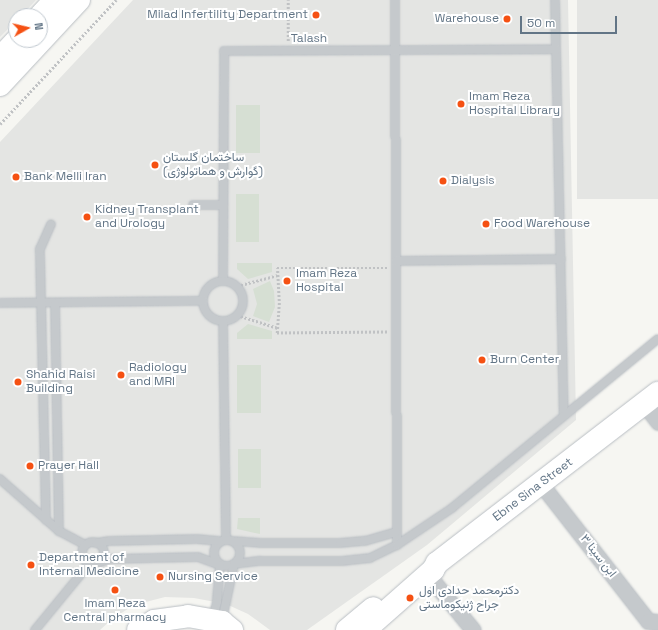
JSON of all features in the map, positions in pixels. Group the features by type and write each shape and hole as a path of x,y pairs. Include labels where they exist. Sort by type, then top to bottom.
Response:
{"main road":[{"path":"48,8 55,0"},
{"path":"0,85 79,0"},
{"path":"0,58 9,48"},
{"name":"Ebne Sina Street","path":"365,630 432,569 651,399"},
{"path":"347,630 428,564 432,569"},
{"path":"138,630 154,621 188,616 222,624"}],"street":[{"path":"651,399 658,422"},
{"name":"ابن سینا ۳","path":"541,484 648,621 658,622"},
{"path":"432,569 473,630"}],"lane":[{"path":"395,0 397,545"},
{"path":"555,0 564,415"},
{"name":"Talash","path":"223,205 224,52 556,49"},
{"path":"193,204 223,205 223,280"},
{"path":"46,520 40,249 51,224"},
{"path":"396,264 561,259"},
{"path":"223,280 237,286 243,300 242,306 237,315 223,321 209,315 203,301 208,286 223,280"},
{"path":"0,303 203,301"},
{"path":"55,303 59,531"},
{"path":"223,321 226,540"},
{"path":"35,630 90,563 101,562 109,559 198,557 227,566 260,560 342,561 370,558 397,545 452,508 658,339"},
{"path":"44,427 57,428"},
{"path":"0,479 59,531 85,545 109,541 197,539 260,543 340,543 365,541 396,532"},
{"path":"226,540 238,545 240,552 238,559 234,564 222,624 217,602 220,565 215,560 213,553 214,546 226,540"},
{"path":"96,544 104,551 104,557 101,562"},
{"path":"85,545 82,550 82,556 90,563"}],"path":[{"path":"0,124 116,0"},
{"path":"288,0 288,51"},
{"path":"396,264 277,268 279,301 277,333 396,332"},
{"path":"237,286 278,274"},
{"path":"237,315 278,328"}],"shaded area":[{"path":"0,0 36,0 28,8 8,8 8,29 0,37"},
{"name":"Imam Reza Hospital","path":"133,0 568,0 576,420 427,545 307,630 270,630 248,614 226,604 194,598 165,597 134,605 112,619 100,630 0,630 0,142"},
{"path":"577,0 658,0 658,199 577,199"},
{"path":"236,105 260,105 260,153 236,153"},
{"path":"236,194 259,194 259,242 236,242"},
{"path":"237,263 272,263 272,272 248,279 237,269"},
{"path":"270,281 274,291 275,307 269,322 253,316 257,304 253,289"},
{"path":"248,324 272,331 272,339 237,339 237,333"},
{"path":"237,365 261,365 261,413 237,413"},
{"path":"238,449 261,449 261,488 238,488"},
{"path":"238,518 260,518 260,534 237,529"}],"place":[{"name":"Milad Infertility Department","path":"316,15"},
{"name":"Warehouse","path":"507,19"},
{"name":"Imam Reza Hospital Library","path":"461,104"},
{"name":"ساختمان گلستان (گوارش و هماتولوژی)","path":"155,165"},
{"name":"Bank Melli Iran","path":"16,177"},
{"name":"Dialysis","path":"443,181"},
{"name":"Kidney Transplant and Urology","path":"87,217"},
{"name":"Food Warehouse","path":"486,224"},
{"name":"Imam Reza Hospital","path":"287,281"},
{"name":"Burn Center","path":"482,360"},
{"name":"Radiology and MRI","path":"121,375"},
{"name":"Shahid Raisi Building","path":"18,382"},
{"name":"Prayer Hall","path":"30,466"},
{"name":"Department of Internal Medicine","path":"31,565"},
{"name":"Nursing Service","path":"160,577"},
{"name":"Imam Reza Central pharmacy","path":"115,590"},
{"name":"دکترمحمد حدادی اول جراح ژنیکوماستی","path":"410,598"}]}
